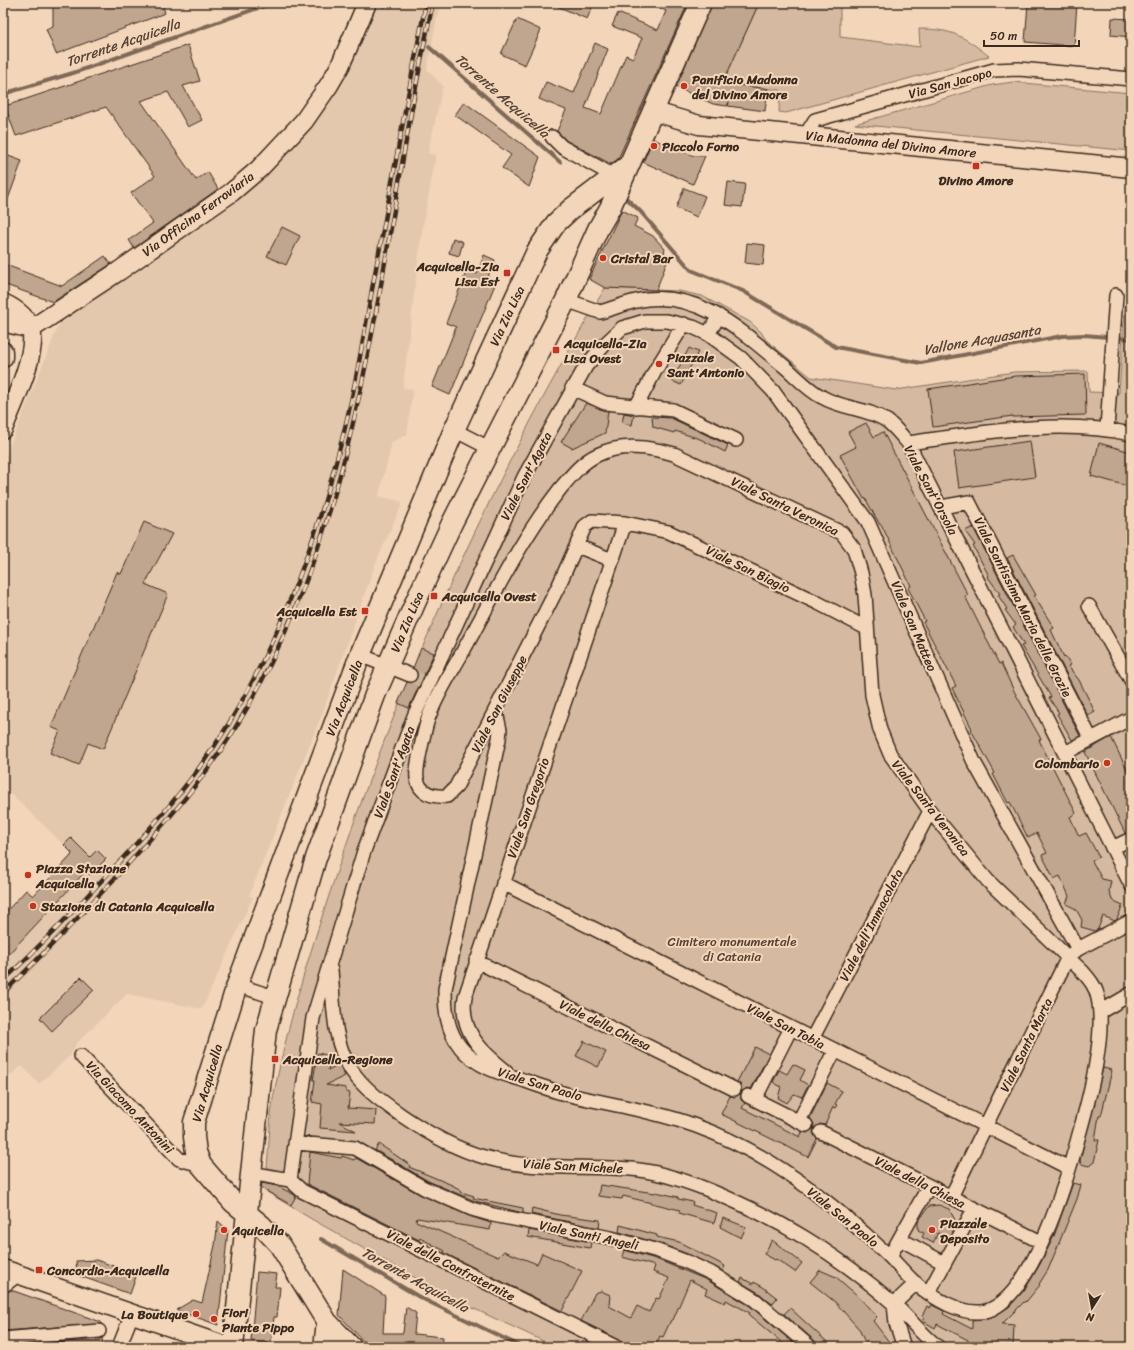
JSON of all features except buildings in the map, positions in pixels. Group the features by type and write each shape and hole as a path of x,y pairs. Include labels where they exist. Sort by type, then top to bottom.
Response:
{"main road":[{"name":"Via Zia Lisa","path":"388,666 452,523 566,300 598,229 610,208 622,171 652,112 701,3"},
{"name":"Via Officina Ferroviaria","path":"31,329 226,196 259,170 285,144 304,121 328,85 340,66 366,7"},
{"name":"Via Madonna del Divino Amore","path":"652,112 699,125 1131,168"},
{"name":"Via Zia Lisa","path":"360,654 454,430 537,251 556,222 622,171"},
{"path":"571,209 588,212 594,216 598,229"},
{"path":"3,302 50,317 32,353 3,429"},
{"path":"3,302 17,310 31,329 32,353"},
{"path":"3,322 31,329"},
{"path":"3,351 3,358"},
{"name":"Via Acquicella","path":"351,1347 327,1322 279,1244 261,1225 233,1202 201,1165 196,1152 194,1122 237,985 360,654"},
{"path":"233,1347 266,1030 274,997 316,858 375,695 388,666"},
{"path":"11,1272 228,1347"},
{"path":"324,1347 327,1322"}],"street":[{"name":"Via San Jacopo","path":"805,136 815,120 994,70 1019,69 1131,79"},
{"path":"552,137 562,147 622,171"},
{"name":"Viale Sant'Orsola","path":"566,300 591,311 600,312 627,303 647,299 667,299 688,302 706,308 757,344 822,397 877,415 888,422 908,444 1131,885"},
{"path":"1107,429 1115,301"},
{"path":"708,334 719,316"},
{"name":"Viale Sant'Agata","path":"290,1180 313,1018 331,966 364,851 414,716 431,684 524,477 572,388 596,355 622,328 645,321 667,321 684,324"},
{"path":"636,407 656,369 684,324"},
{"name":"Viale San Matteo","path":"684,324 708,334 741,358 773,390 868,522 974,762 1073,953"},
{"path":"572,388 605,402 636,407 673,410 736,440"},
{"path":"908,444 1016,428 1073,426 1107,429 1131,434"},
{"path":"454,430 489,448"},
{"name":"Viale Santa Veronica","path":"431,684 548,505 580,467 597,455 618,448 656,449 684,458 842,533 858,558 865,595 866,628 872,695 880,730 890,754 930,810 988,881 1073,953 1092,983 1098,997 1100,1012 1097,1058 1090,1092 1069,1168 1041,1242"},
{"name":"Viale Santissima Maria delle Grazie","path":"941,507 969,502 1091,739"},
{"name":"Viale San Giuseppe","path":"431,684 428,720 416,776 418,784 427,793 440,796 452,793 496,712 577,546 585,526 592,521 625,523"},
{"name":"Viale San Gregorio","path":"515,1078 478,1045 466,1026 463,1006 476,961 625,523"},
{"name":"Viale San Biagio","path":"625,523 654,528 685,539 866,628"},
{"path":"577,546 612,560"},
{"path":"1089,606 1131,680"},
{"name":"Via Acquicella","path":"360,654 410,675"},
{"name":"Viale San Paolo","path":"496,712 500,730 499,739 445,989 446,1016 456,1041 469,1056 499,1072 515,1078 568,1094 656,1113 699,1126 718,1135 791,1176 814,1192 890,1256 916,1283 929,1292 968,1311 977,1312 994,1308 1002,1303 1022,1280 1041,1242"},
{"path":"1065,753 1131,718"},
{"name":"Viale dell'Immacolata","path":"812,1039 930,810"},
{"path":"1112,848 1131,838"},
{"name":"Viale San Tobia","path":"503,883 1069,1168"},
{"path":"1073,953 1131,921"},
{"name":"Viale Santa Marta","path":"951,1197 1073,953"},
{"name":"Viale della Chiesa","path":"476,961 734,1088"},
{"name":"Viale San Michele","path":"331,966 335,1021 338,1039 346,1060 353,1073 379,1098 416,1125 439,1138 485,1158 536,1165 633,1169 704,1188 798,1232 829,1252 894,1304 925,1337 938,1347"},
{"path":"237,985 274,997"},
{"path":"1100,1012 1131,994"},
{"path":"791,1028 752,1098 803,1123 835,1050"},
{"name":"Via Giacomo Antonini","path":"81,1056 179,1159 201,1165"},
{"name":"Viale della Chiesa","path":"821,1132 1041,1242"},
{"name":"Viale Santi Angeli","path":"296,1143 355,1148 424,1188 472,1210 611,1238 658,1251 687,1262 711,1273 755,1300 810,1347"},
{"path":"250,1173 290,1180"},
{"name":"Viale delle Confraternite","path":"290,1180 302,1191 616,1347"},
{"path":"890,1256 929,1186"},
{"path":"929,1292 974,1209"},
{"path":"900,1239 944,1263"},
{"path":"3,1286 11,1272"},
{"path":"904,1347 896,1323 894,1304 916,1283"},
{"path":"118,1347 132,1314"},
{"path":"5,1342 99,1331"}],"shaded area":[{"path":"374,3 440,3 427,69 443,86 428,153 436,155 421,237 403,388 413,389 407,435 392,442 379,496 403,502 375,565 324,709 249,896 253,897 202,1009 127,994 77,1043 70,1056 39,1084 22,1066 3,1081 3,915 26,890 33,896 72,853 3,786 3,463 59,324 181,234 266,175 312,123"}],"green space":[{"path":"759,3 840,3 840,37 920,47 919,29 941,30 957,35 972,43 989,56 786,113 779,112 780,90 723,83"},
{"path":"1013,82 1131,93 1131,151 855,124 992,85"},
{"name":"Cimitero monumentale di Catania","path":"605,288 679,291 702,296 750,322 761,332 766,340 811,377 896,390 1014,372 1088,371 1089,392 1119,393 1125,306 1131,307 1131,1347 556,1347 451,1298 308,1217 264,1190 273,1100 281,1058 305,970 369,780 428,635 459,565 528,425"}],"waterway":[{"name":"Torrente Acquicella","path":"3,94 73,73 272,3"},
{"name":"Torrente Acquicella","path":"380,3 384,6"},
{"name":"Torrente Acquicella","path":"429,47 560,162"},
{"name":"Vallone Acquasanta","path":"625,197 640,211 691,270 743,291 836,347 921,363 1062,336 1084,335 1131,339"},
{"name":"Torrente Acquicella","path":"321,1239 421,1298 522,1347"}],"tunnel":[{"path":"410,675 423,681"}],"railway":[{"path":"3,981 54,931 120,861 154,824 185,786 228,725 246,693 279,626 318,522 329,487 349,410 426,3"},
{"path":"3,993 46,951 132,860 193,788 208,769 234,730 279,646 314,558 342,468 364,376 414,95 433,3"}],"place":[{"name":"Panificio Madonna del Divino Amore","path":"684,86"},
{"name":"Piccolo Forno","path":"654,146"},
{"name":"Divino Amore","path":"976,166"},
{"name":"Cristal Bar","path":"603,258"},
{"name":"Acquicella-Zia Lisa Est","path":"507,273"},
{"name":"Acquicella-Zia Lisa Ovest","path":"556,350"},
{"name":"Piazzale Sant'Antonio","path":"659,364"},
{"name":"Acquicella Ovest","path":"434,596"},
{"name":"Acquicella Est","path":"365,611"},
{"name":"Colombario","path":"1107,763"},
{"name":"Piazza Stazione Acquicella","path":"28,875"},
{"name":"Stazione di Catania Acquicella","path":"33,906"},
{"name":"Acquicella-Regione","path":"275,1059"},
{"name":"Aquicella","path":"224,1230"},
{"name":"Piazzale Deposito","path":"932,1230"},
{"name":"Concordia-Acquicella","path":"39,1270"},
{"name":"La Boutique","path":"196,1314"},
{"name":"Fiori Piante Pippo","path":"214,1319"}]}
